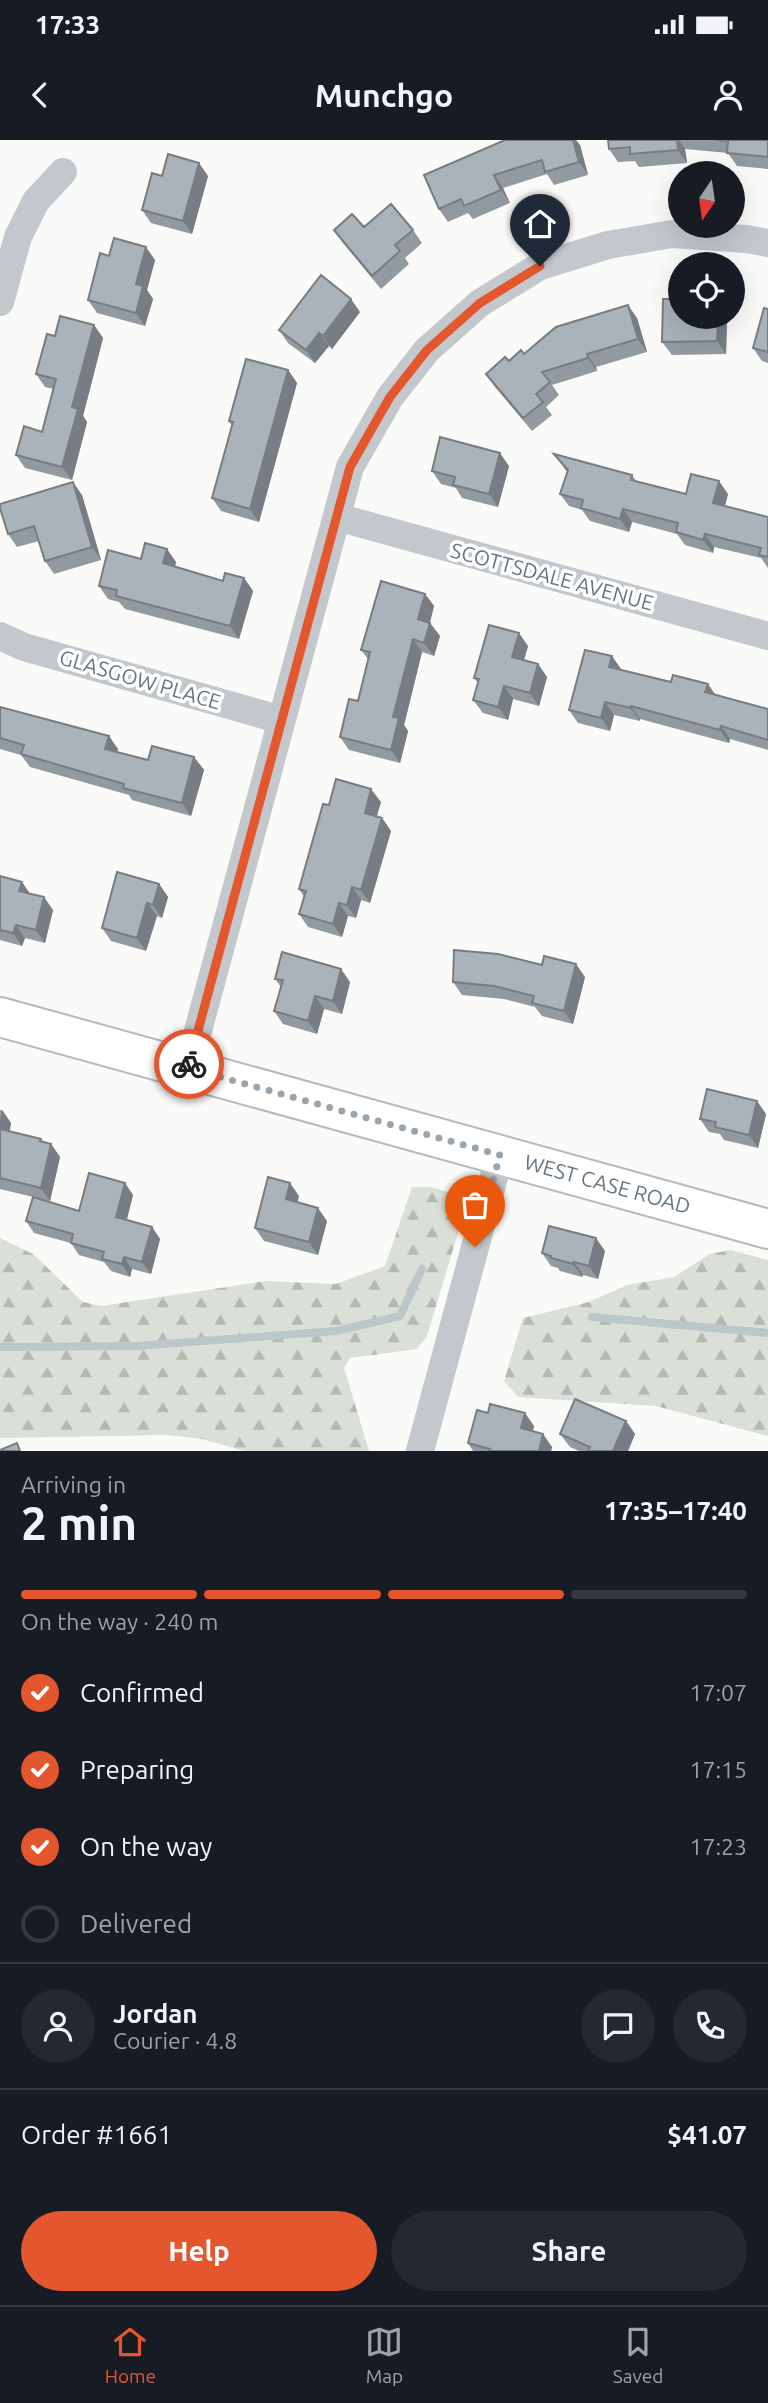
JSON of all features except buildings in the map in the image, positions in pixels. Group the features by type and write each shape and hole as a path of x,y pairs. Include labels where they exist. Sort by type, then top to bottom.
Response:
{"main road":[{"name":"WEST CASE ROAD","path":"0,1017 768,1228"}],"street":[{"path":"0,302 18,237 36,201 63,172"},
{"path":"188,1068 350,467 390,397 427,350 480,303 540,266 608,245 672,234 768,243"},
{"name":"SCOTTSDALE AVENUE","path":"337,517 768,636"},
{"name":"GLASGOW PLACE","path":"0,636 24,647 282,720"},
{"path":"420,1451 500,1155"}],"green space":[{"path":"412,1187 430,1187 462,1196 463,1216 427,1336 417,1349 350,1358 344,1368 369,1451 244,1451 202,1439 168,1435 0,1438 0,1238 33,1254 83,1302 101,1306 266,1281 336,1284 385,1266"},
{"path":"731,1250 768,1260 768,1436 656,1406 518,1397 504,1381 523,1318 589,1302 627,1285 674,1277 710,1254"}],"waterway":[{"path":"0,1347 137,1346 336,1331 400,1316 422,1269"},
{"path":"592,1317 768,1333"}],"way so far":[{"path":"189,1064 188,1068 500,1155 475,1247"}],"route":[{"path":"189,1064 350,467 390,397 427,350 480,303 540,266"}]}
